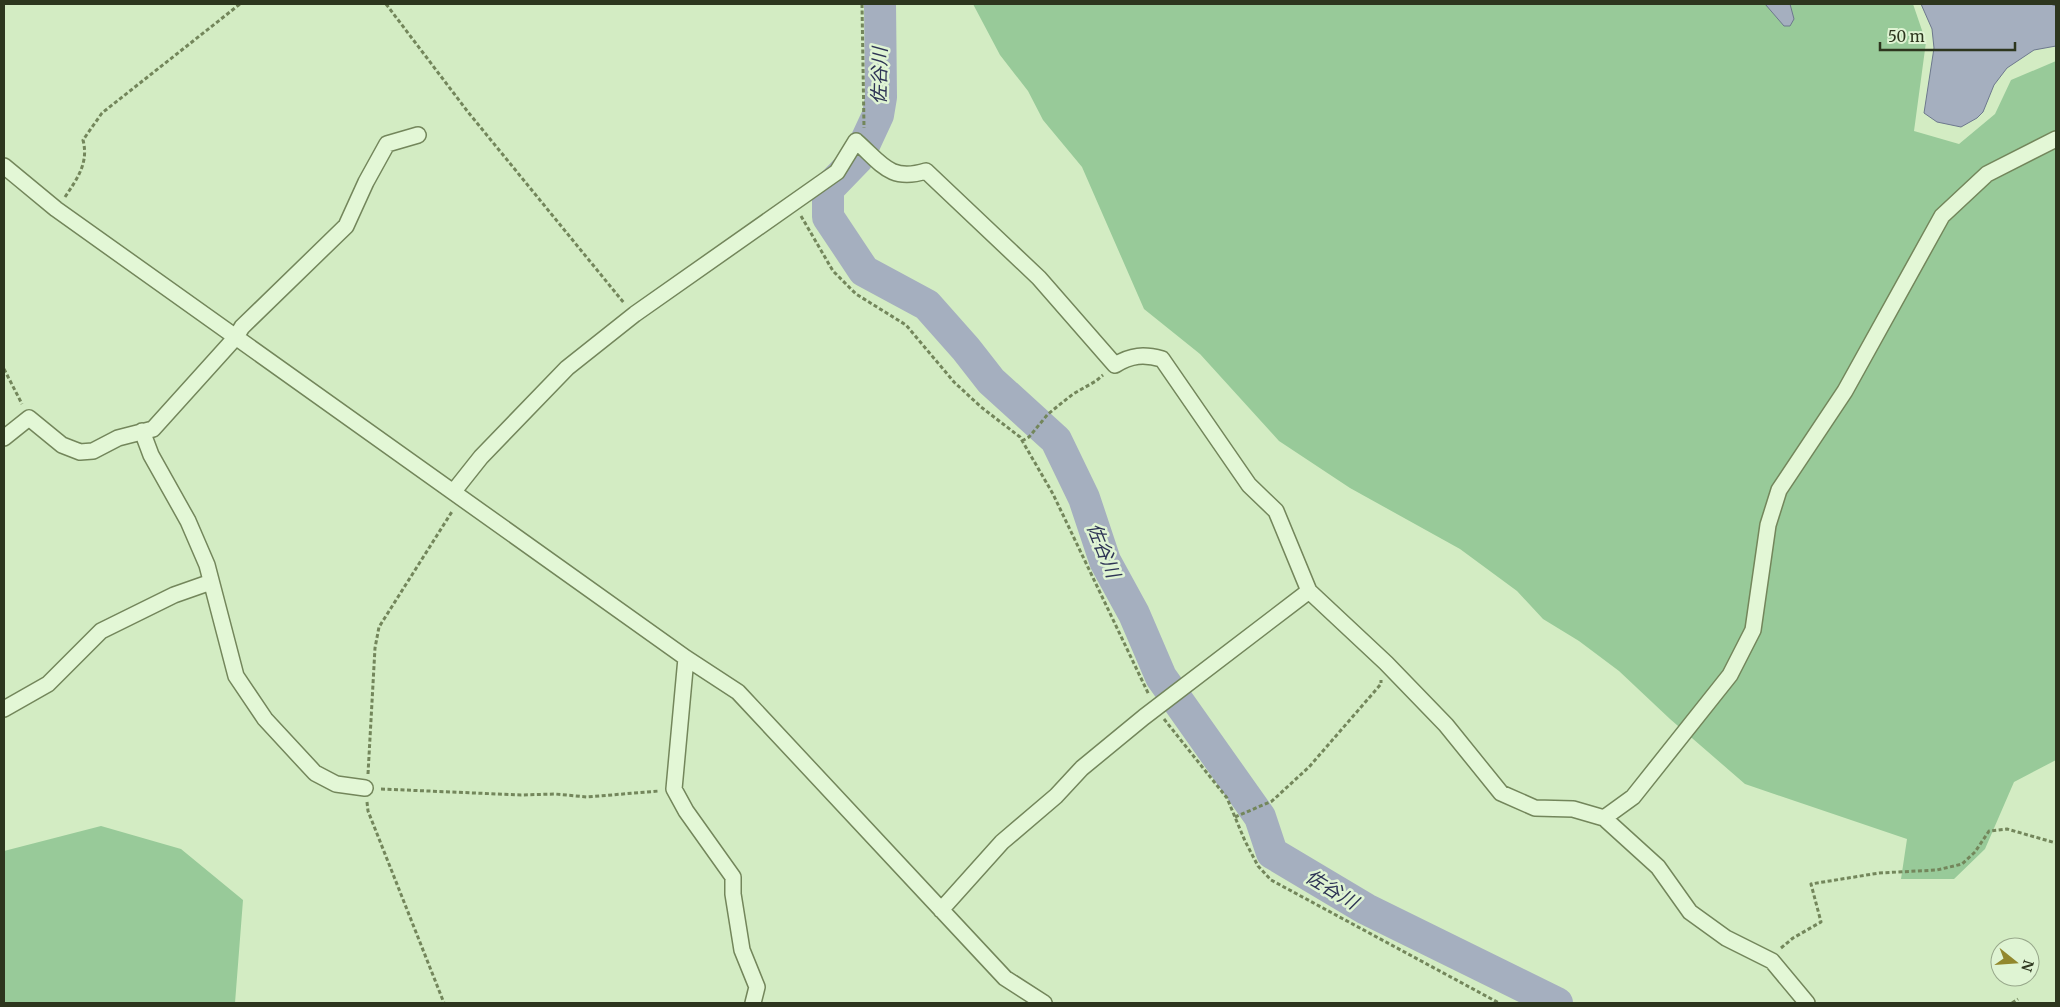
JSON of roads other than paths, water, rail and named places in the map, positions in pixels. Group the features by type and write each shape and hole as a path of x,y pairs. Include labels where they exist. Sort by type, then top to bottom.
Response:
{"street":[{"path":"4,438 29,418 62,445 80,452 92,451 118,438 153,429 236,337 242,327 346,226 366,182 387,144 418,135"},
{"path":"1604,818 1634,796 1730,675 1753,630 1768,525 1778,490 1845,391 1942,216 1987,174 2056,139"},
{"path":"458,494 481,457 567,368 635,314 837,172 856,142 892,173 910,176 926,171 1039,278 1115,365 1127,357 1149,356 1162,359 1249,485 1276,511 1309,591 1386,663 1446,725 1501,793 1535,808 1573,809 1604,818 1658,867 1690,912 1726,938 1772,961 1807,1003"},
{"path":"4,166 56,209 686,658 738,692 1005,978 1044,1003"},
{"path":"142,432 151,455 188,521 207,565 236,676 265,719 315,773 336,784 365,788"},
{"path":"4,709 48,684 101,631 174,595 211,582"},
{"path":"941,910 1002,842 1056,796 1082,768 1155,708 1309,591"},
{"path":"686,658 674,789 686,811 733,877 732,894 742,950 756,987 753,1003"}],"water":[{"path":"1765,4 1790,4 1794,19 1790,26 1784,26"},
{"path":"1921,4 2050,4 2056,6 2056,46 2034,50 2007,68 1994,85 1983,112 1977,118 1961,127 1937,122 1924,113 1934,48 1932,29"}],"waterway":[{"name":"佐谷川","path":"880,4 881,97 878,115 858,158 828,189 828,217 864,271 927,305 991,381 1056,440 1084,498 1105,561 1134,614 1161,677 1260,817 1272,853 1366,909 1557,1003"}]}
